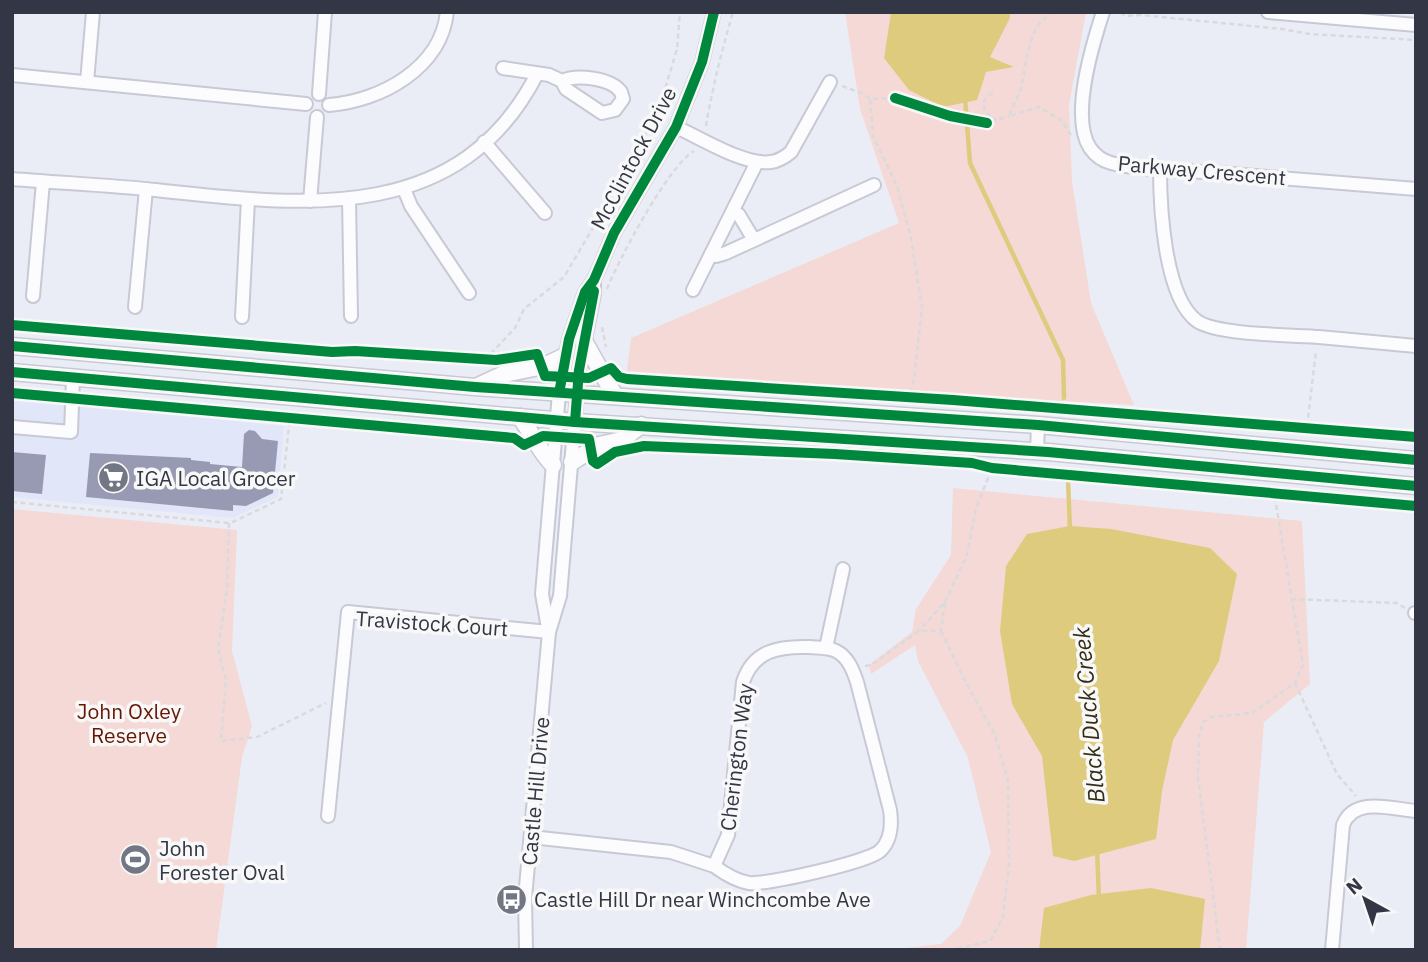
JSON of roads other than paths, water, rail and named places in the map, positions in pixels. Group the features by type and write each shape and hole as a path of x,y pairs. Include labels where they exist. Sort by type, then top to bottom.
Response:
{"main road":[{"path":"584,341 615,396"},
{"path":"12,346 475,387 1038,425 1416,460"},
{"path":"475,387 504,374 544,366 565,356"},
{"path":"12,372 575,422 1037,452 1416,486"},
{"path":"520,417 540,451 552,465"},
{"path":"572,462 599,445 622,440 641,425"}],"street":[{"path":"87,82 93,12"},
{"path":"319,94 325,12"},
{"path":"329,105 368,98 404,79 435,46 445,27 447,12"},
{"path":"703,12 714,13"},
{"name":"Parkway Crescent","path":"1102,12 1094,40 1082,114 1086,139 1090,148 1102,160 1160,168 1416,189"},
{"path":"1268,12 1416,24"},
{"name":"McClintock Drive","path":"556,420 565,356 585,292 594,280 614,233 676,127 702,62 714,13"},
{"path":"503,68 562,81"},
{"path":"12,179 248,200 349,199 404,189 466,157 484,142 515,110 537,74"},
{"path":"12,75 306,104"},
{"path":"676,127 757,162 781,160 791,152 830,82"},
{"path":"319,94 326,97 329,105 326,114 317,117 310,115 306,104 309,97 319,94"},
{"path":"310,201 317,117"},
{"path":"484,142 545,213"},
{"path":"694,290 757,162"},
{"path":"1160,168 1162,235 1174,279 1189,314 1206,326 1416,345"},
{"path":"33,296 43,182"},
{"path":"711,254 720,255 874,185"},
{"path":"135,307 146,189"},
{"path":"404,189 411,206 469,293"},
{"path":"349,199 352,316"},
{"path":"242,317 248,200"},
{"path":"733,211 739,215 754,240"},
{"name":"McClintock Drive","path":"575,422 594,280"},
{"path":"12,427 71,432 73,378"},
{"name":"Castle Hill Drive","path":"549,632 542,594 556,420"},
{"name":"Castle Hill Drive","path":"526,950 525,898 549,632 560,596 575,422"},
{"path":"1037,452 1038,425"},
{"path":"531,837 671,852 714,866 735,879 762,883 859,861 881,850 892,827 890,810 852,667 844,657 826,648 843,569"},
{"name":"Travistock Court","path":"328,816 348,612 549,632"},
{"name":"Cherington Way","path":"714,866 728,835 746,673 757,659 776,648 826,648"},
{"path":"1332,950 1343,825 1351,811 1365,807 1416,811"}],"water":[{"path":"891,12 1010,12 1010,18 990,57 1014,67 986,72 977,100 943,107 909,90 884,58"},
{"path":"1070,526 1111,529 1210,548 1237,574 1219,661 1173,740 1162,791 1156,839 1074,861 1053,856 1042,756 1012,704 1000,631 1006,566 1027,534"},
{"path":"1151,888 1205,899 1200,950 1039,950 1044,908 1091,895"}],"waterway":[{"name":"Black Duck Creek","path":"965,98 970,163 1063,360 1064,398"},
{"name":"Black Duck Creek","path":"1068,480 1070,530"},
{"name":"Black Duck Creek","path":"1097,849 1099,900"}],"place":[{"name":"IGA Local Grocer","path":"113,478"},
{"name":"John Forester Oval","path":"136,860"},
{"name":"Castle Hill Dr near Winchcombe Ave","path":"511,899"}],"park label":[{"name":"John Oxley Reserve","path":"129,723"}]}
